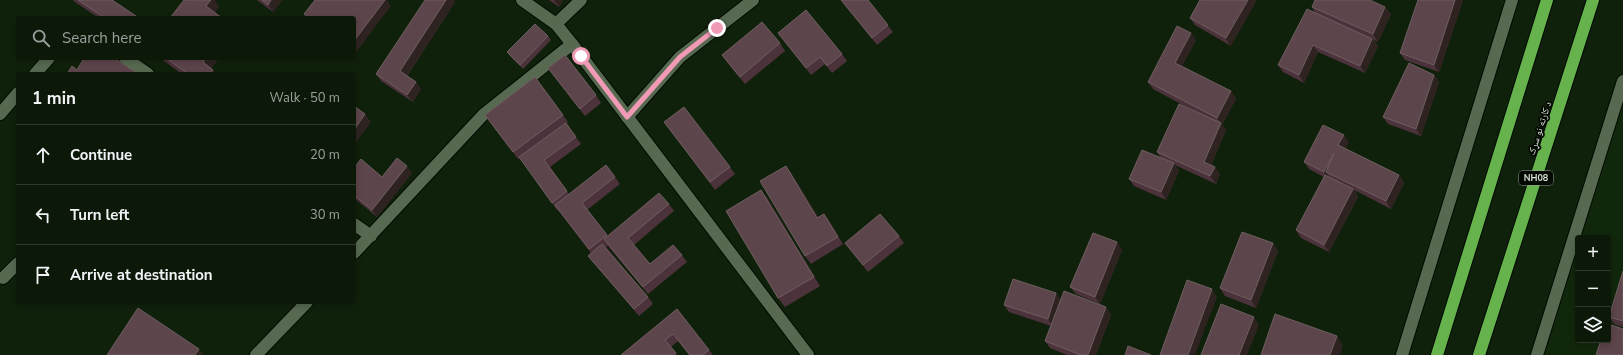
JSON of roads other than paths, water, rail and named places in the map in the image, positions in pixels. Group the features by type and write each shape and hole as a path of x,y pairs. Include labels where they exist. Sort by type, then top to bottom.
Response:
{"highway":[{"path":"1437,355 1547,0"},
{"name":"د کارته نو سړک","path":"1479,355 1593,0"}],"street":[{"path":"522,0 556,24 808,355"},
{"path":"556,24 581,0"},
{"path":"627,117 680,57 753,0"},
{"path":"1402,355 1512,0"},
{"path":"356,251 483,115 572,44"},
{"path":"37,72 47,60"},
{"path":"129,60 145,72"},
{"path":"1537,355 1623,81"},
{"path":"0,114 16,95"},
{"path":"356,226 370,236"},
{"path":"3,278 16,265"},
{"path":"256,355 305,304"}]}
